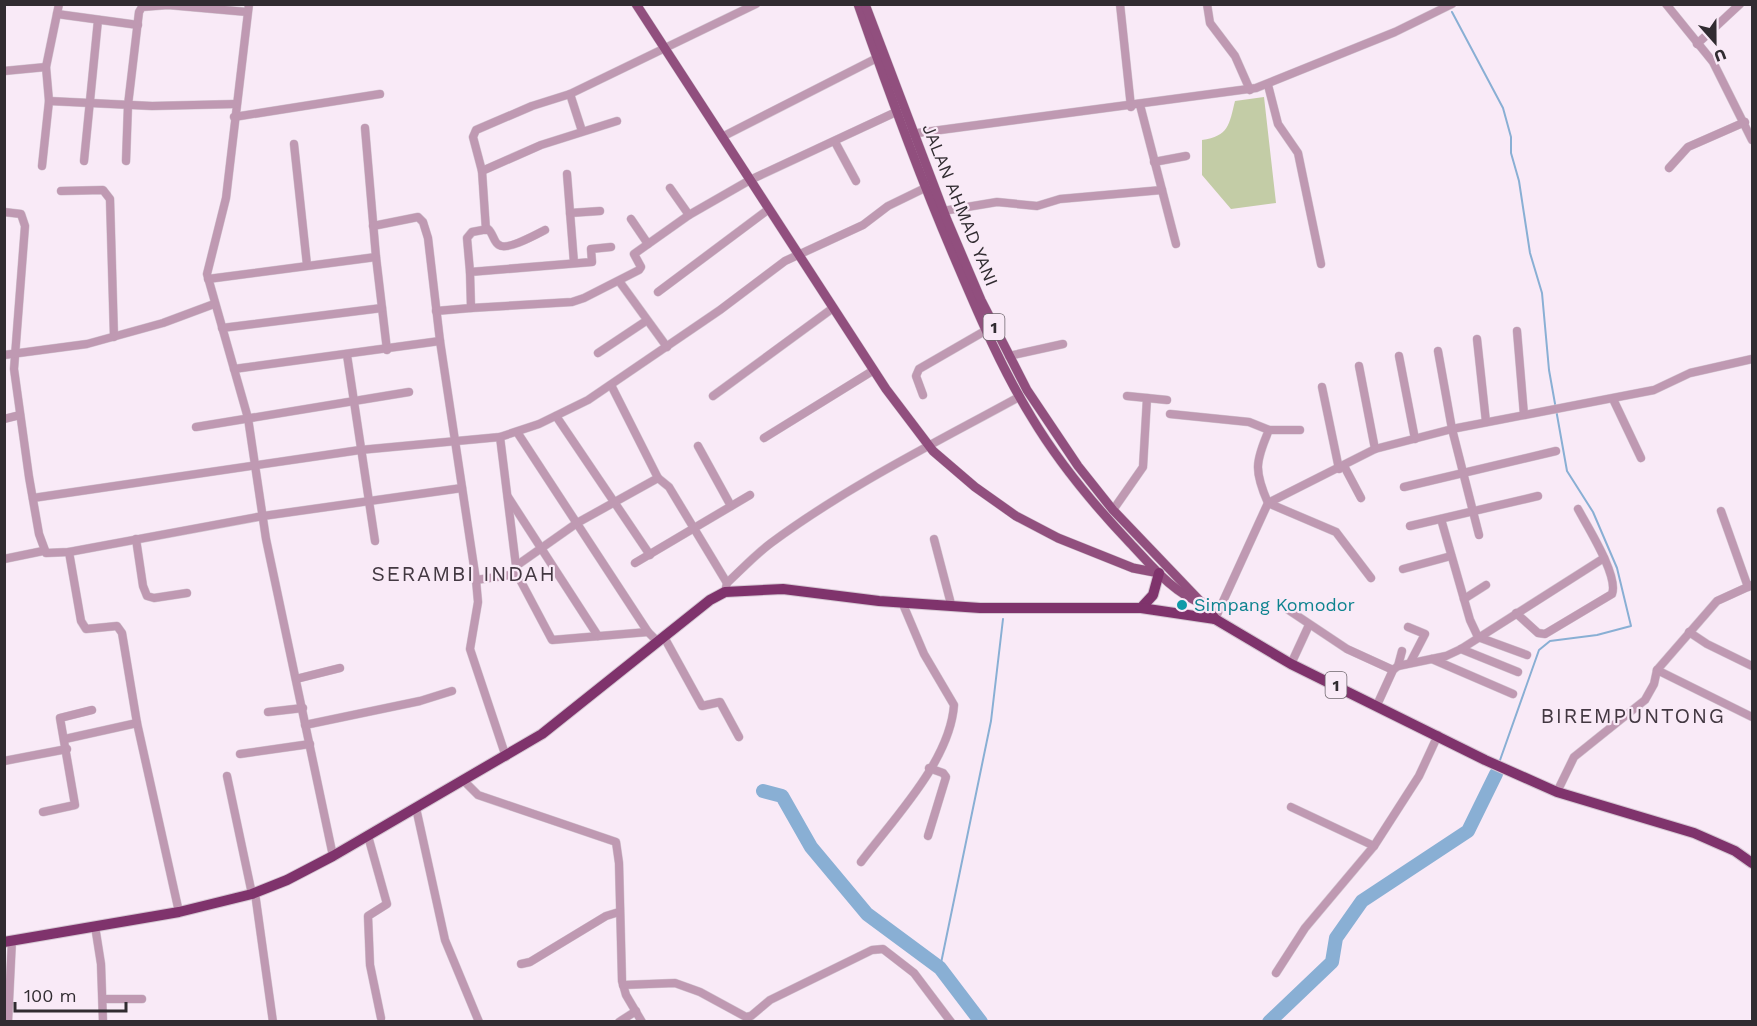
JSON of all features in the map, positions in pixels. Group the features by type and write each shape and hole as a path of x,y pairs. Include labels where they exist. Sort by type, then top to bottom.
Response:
{"highway":[{"path":"1142,608 1153,595 1160,573"},
{"path":"8,941 179,912 254,893 333,856 542,734 726,588 783,589 902,602 1029,610 1142,608 1215,619"},
{"name":"1","path":"1202,603 1215,619 1291,664 1477,755 1557,792 1694,833 1735,851 1752,863"}],"main road":[{"path":"636,4 874,370 930,446 975,487 1016,516 1058,538 1133,568 1160,573"},
{"name":"1","path":"858,4 896,112 908,134 925,189 1019,397 1075,479 1114,526 1160,573 1191,600 1202,603"},
{"name":"JALAN AHMAD YANI","path":"865,4 908,134 943,211 989,328 1009,356 1036,408 1113,510 1202,603"}],"street":[{"path":"42,165 49,101 46,67 59,4"},
{"path":"486,230 482,171 473,137 476,130 532,106 570,94 756,4"},
{"path":"1125,4 1120,5 1136,106 1176,244"},
{"path":"1207,4 1210,23 1235,56 1250,90"},
{"path":"1666,4 1722,77 1752,140"},
{"path":"1697,44 1740,4"},
{"path":"126,161 128,105 139,12 146,6 168,5 248,8 226,198 208,279 248,418 263,516 333,856"},
{"path":"908,134 1136,106 1268,86 1445,7"},
{"path":"57,14 138,25"},
{"path":"84,161 98,20"},
{"path":"722,137 877,58"},
{"path":"4,71 46,67"},
{"path":"1268,86 1278,123 1298,153 1322,264"},
{"path":"234,117 380,94"},
{"path":"570,94 582,131"},
{"path":"49,101 128,105 236,104"},
{"path":"435,311 572,302 641,269 633,255 689,215 750,180 896,112"},
{"path":"482,171 541,145 617,121"},
{"path":"1670,168 1688,147 1745,122"},
{"path":"365,128 387,350"},
{"path":"835,142 856,181"},
{"path":"294,144 307,265"},
{"path":"1154,162 1185,156"},
{"path":"567,174 574,263"},
{"path":"670,188 689,215"},
{"path":"33,498 360,450 500,437 517,432 588,400 799,254 863,225 888,206 925,189"},
{"path":"62,192 103,190 110,199 114,337"},
{"path":"943,211 997,202 1037,206 1060,199 1162,190"},
{"path":"658,292 769,209"},
{"path":"570,213 600,211"},
{"path":"4,213 21,214 25,226 9,354 43,551"},
{"path":"373,226 418,217 423,222 429,238 435,311 476,580 478,602 470,649 506,757"},
{"path":"631,219 648,244"},
{"path":"471,308 468,235 472,232 491,231 498,245 502,246 516,244 545,230"},
{"path":"470,272 592,262 591,249 611,247"},
{"path":"208,279 376,257"},
{"path":"619,281 667,347"},
{"path":"9,354 87,344 163,323 214,304"},
{"path":"222,328 382,308"},
{"path":"713,396 833,308"},
{"path":"598,353 646,321"},
{"path":"923,395 916,376 919,369 989,328"},
{"path":"1517,332 1524,415"},
{"path":"1477,339 1486,422"},
{"path":"234,369 440,341"},
{"path":"1009,356 1063,344"},
{"path":"1438,351 1452,429 1479,535"},
{"path":"347,355 375,541"},
{"path":"1399,356 1415,439"},
{"path":"1215,619 1268,503 1342,468 1375,449 1452,429 1664,388 1669,382 1690,373 1752,359"},
{"path":"1359,366 1375,449"},
{"path":"764,438 874,370"},
{"path":"611,385 658,477 669,487 726,588 768,545 799,523 1019,397"},
{"path":"1322,387 1342,468 1361,498"},
{"path":"196,427 409,392"},
{"path":"1127,396 1167,400"},
{"path":"1113,510 1143,467 1147,398"},
{"path":"1613,399 1641,458"},
{"path":"1170,414 1249,422 1269,430 1300,429"},
{"path":"4,419 20,415"},
{"path":"556,416 650,555"},
{"path":"1269,430 1256,463 1258,481 1268,503 1336,532 1371,578"},
{"path":"517,432 648,632 661,640 702,706 720,702 739,737"},
{"path":"500,437 517,570 552,640 648,632"},
{"path":"698,446 731,506"},
{"path":"1404,487 1556,451"},
{"path":"476,580 517,570 541,547 577,523 658,477"},
{"path":"4,559 43,551 50,555 263,516 462,488"},
{"path":"506,494 598,636"},
{"path":"635,563 750,495"},
{"path":"1410,526 1538,496"},
{"path":"1516,613 1538,633 1545,634 1612,594 1613,587 1604,558 1578,509"},
{"path":"1557,792 1574,757 1645,700 1654,684 1658,670 1720,598 1750,586 1721,512"},
{"path":"1441,519 1464,599 1478,637 1527,655"},
{"path":"136,538 143,586 147,596 154,598 187,592"},
{"path":"934,539 951,604"},
{"path":"69,552 81,621 86,629 113,626 120,628 137,723 179,912"},
{"path":"1403,569 1451,556"},
{"path":"1287,609 1308,626 1316,628 1347,649 1395,668 1411,661 1431,659 1461,648 1604,558"},
{"path":"1464,599 1486,585"},
{"path":"861,862 941,752 950,729 954,705 924,654 902,602"},
{"path":"1291,664 1308,626"},
{"path":"1408,627 1425,634 1411,661"},
{"path":"1689,632 1707,644 1752,666"},
{"path":"1461,648 1518,672"},
{"path":"1377,705 1402,651"},
{"path":"1431,659 1513,694"},
{"path":"296,679 340,668"},
{"path":"1658,670 1752,717"},
{"path":"306,725 420,701 452,691"},
{"path":"268,712 303,708"},
{"path":"43,812 75,805 60,718 92,710"},
{"path":"65,739 137,723"},
{"path":"1276,973 1305,928 1374,846 1419,776 1438,735"},
{"path":"240,754 310,744"},
{"path":"4,761 67,749"},
{"path":"928,836 946,777 943,773 929,768"},
{"path":"227,776 254,893 273,1022"},
{"path":"464,781 477,795 613,839 616,842 619,863 623,985 642,1022"},
{"path":"1291,807 1374,846"},
{"path":"416,808 445,940 479,1022"},
{"path":"368,836 387,904 368,916 370,965 381,1018"},
{"path":"521,964 530,962 606,916 620,912"},
{"path":"94,926 101,964 104,1022"},
{"path":"8,941 8,1022"},
{"path":"623,985 675,982 700,992 745,1019 767,1002 872,950 883,949 914,973 951,1022"},
{"path":"103,999 142,999"},
{"path":"619,1022 636,1011"}],"green space":[{"path":"1264,97 1276,203 1231,209 1202,175 1202,140 1218,136 1223,132 1229,123 1235,101"}],"waterway":[{"path":"1452,12 1503,108 1511,137 1511,153 1519,181 1530,253 1542,293 1549,370 1567,471 1593,512 1617,568 1631,626 1597,635 1550,641 1539,650 1499,763"},
{"path":"940,968 991,721 1003,619"},
{"path":"1269,1022 1332,962 1336,938 1362,901 1468,831 1496,774"},
{"path":"763,791 782,796 811,847 867,914 940,968 981,1022"}],"place":[{"name":"Simpang Komodor","path":"1182,605"}],"district":[{"name":"SERAMBI INDAH","path":"464,574"},
{"name":"BIREMPUNTONG","path":"1633,716"}]}
